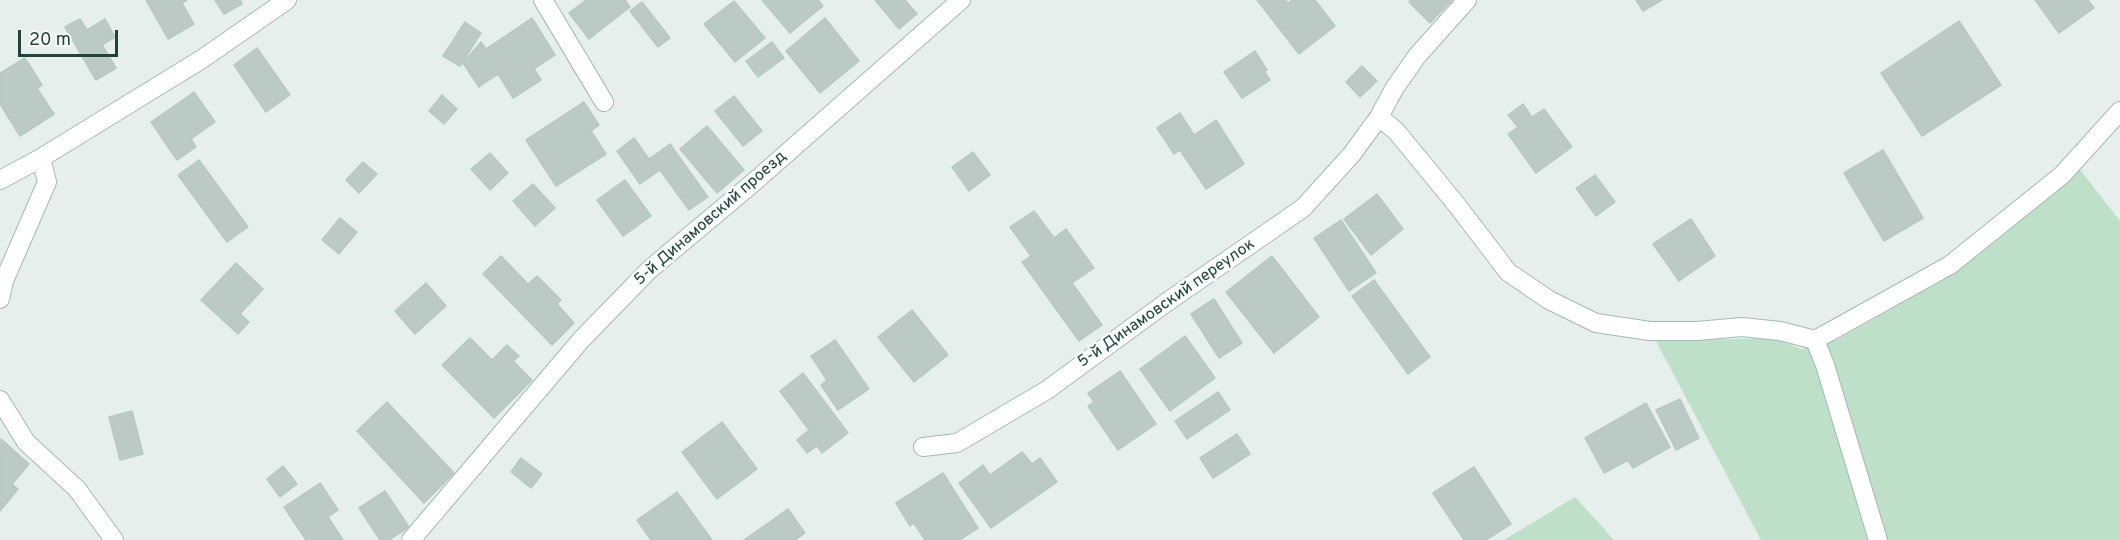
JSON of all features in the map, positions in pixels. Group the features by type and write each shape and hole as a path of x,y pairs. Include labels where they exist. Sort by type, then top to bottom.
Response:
{"street":[{"path":"0,180 41,158 202,59 287,0"},
{"path":"543,0 604,102"},
{"name":"5-й Динамовский проезд","path":"411,540 536,396 581,340 649,270 754,182 961,0"},
{"name":"5-й Динамовский переулок","path":"923,447 957,443 1047,390 1167,302 1303,208 1352,154 1379,117 1394,89 1417,56 1467,0"},
{"path":"1379,117 1396,131 1508,272 1549,300 1596,322 1650,331 1697,331 1742,327 1780,331 1815,340 1950,266 2062,175 2120,111"},
{"path":"0,299 4,281 47,182 41,158"},
{"path":"1815,340 1825,365 1878,540"},
{"path":"0,400 26,442 77,489 114,540"}],"green space":[{"path":"2078,167 2120,221 2120,540 1761,540 1656,341 1774,338 1801,349 1837,340 1957,272 2019,222"},
{"path":"1575,497 1614,540 1504,540"}],"building":[{"path":"146,0 187,0 182,3 194,24 168,39"},
{"path":"215,0 240,0 242,4 224,14"},
{"path":"586,0 625,0 630,7 589,39 569,13"},
{"path":"762,0 818,0 823,6 790,33"},
{"path":"875,0 905,0 917,14 899,29"},
{"path":"1257,0 1285,0 1288,3 1292,0 1315,0 1335,26 1299,54"},
{"path":"1411,0 1452,0 1430,23 1409,2"},
{"path":"1636,0 1662,0 1643,11"},
{"path":"2035,0 2088,0 2094,8 2059,33"},
{"path":"734,1 765,38 735,62 704,24"},
{"path":"642,2 670,38 658,47 630,11"},
{"path":"532,18 555,55 534,69 541,80 513,98 498,74 479,87 463,63 481,42 486,49"},
{"path":"825,18 859,61 820,93 786,51"},
{"path":"80,19 87,30 105,19 115,37 102,45 116,68 96,80 65,27"},
{"path":"1959,21 2001,85 1922,136 1881,73"},
{"path":"465,22 481,33 460,66 443,56"},
{"path":"772,42 784,58 758,77 746,61"},
{"path":"257,48 290,95 266,112 234,65"},
{"path":"1255,51 1267,70 1264,71 1270,80 1242,98 1224,72"},
{"path":"25,58 42,85 37,88 54,114 20,136 0,104 0,73"},
{"path":"1362,66 1377,81 1360,97 1346,82"},
{"path":"194,92 215,122 191,139 196,147 177,160 151,122"},
{"path":"442,95 457,109 444,124 429,111"},
{"path":"734,96 762,131 743,146 715,111"},
{"path":"584,102 599,125 591,131 606,154 556,186 526,140"},
{"path":"1523,104 1532,117 1544,109 1572,147 1536,173 1508,134 1518,127 1508,115"},
{"path":"1180,113 1194,135 1216,120 1244,164 1206,189 1180,150 1174,154 1157,128"},
{"path":"707,126 744,170 717,193 680,149"},
{"path":"634,138 649,159 670,144 708,197 689,210 660,170 640,184 617,151"},
{"path":"1883,150 1923,218 1884,241 1844,173"},
{"path":"973,152 990,175 969,191 952,167"},
{"path":"490,153 508,173 490,190 471,169"},
{"path":"199,160 248,227 227,242 178,175"},
{"path":"363,162 377,174 359,193 346,180"},
{"path":"1595,175 1615,202 1596,216 1576,188"},
{"path":"625,180 651,216 623,236 597,200"},
{"path":"533,184 555,208 535,226 513,201"},
{"path":"1377,194 1403,229 1371,255 1344,219"},
{"path":"1034,211 1054,238 1066,229 1094,268 1072,283 1102,325 1079,341 1022,262 1031,256 1010,227"},
{"path":"340,218 357,232 339,254 322,240"},
{"path":"1691,219 1715,256 1679,281 1653,244"},
{"path":"1341,220 1376,273 1349,291 1314,238"},
{"path":"501,256 528,284 537,276 561,300 557,304 574,323 552,345 483,274"},
{"path":"1272,256 1319,317 1274,353 1226,292"},
{"path":"236,263 263,289 240,314 249,322 238,334 201,300"},
{"path":"1374,280 1430,357 1408,374 1352,296"},
{"path":"426,283 446,306 415,334 395,311"},
{"path":"1214,299 1242,343 1219,358 1191,314"},
{"path":"912,310 948,355 914,382 878,337"},
{"path":"1185,336 1215,378 1170,411 1140,369"},
{"path":"470,338 492,360 507,345 519,356 513,361 532,380 494,418 442,365"},
{"path":"835,340 869,389 838,410 821,385 827,380 811,356"},
{"path":"1120,371 1156,424 1118,450 1088,406 1094,402 1088,393"},
{"path":"803,373 848,433 822,453 817,446 807,453 797,440 809,430 780,391"},
{"path":"1218,392 1230,410 1187,439 1175,421"},
{"path":"1680,399 1699,438 1676,450 1656,410"},
{"path":"387,402 454,473 424,503 357,431"},
{"path":"1646,403 1670,447 1633,468 1628,460 1604,473 1585,438"},
{"path":"132,411 143,454 120,460 109,417"},
{"path":"722,422 757,469 717,499 682,452"},
{"path":"1237,434 1250,454 1213,478 1200,458"},
{"path":"1,439 29,464 12,484 18,489 0,511"},
{"path":"1022,452 1032,464 1040,458 1057,482 991,528 959,483 983,465 990,475"},
{"path":"521,458 542,474 531,488 511,472"},
{"path":"283,466 297,484 280,497 267,479"},
{"path":"1474,467 1511,524 1486,540 1464,540 1433,493"},
{"path":"943,473 978,528 960,540 925,540 914,523 910,526 896,503"},
{"path":"320,483 338,510 328,517 343,540 306,540 284,507"},
{"path":"385,491 409,527 389,540 380,540 359,508"},
{"path":"677,492 712,540 651,540 637,520"},
{"path":"788,509 805,533 795,540 744,540"}]}
